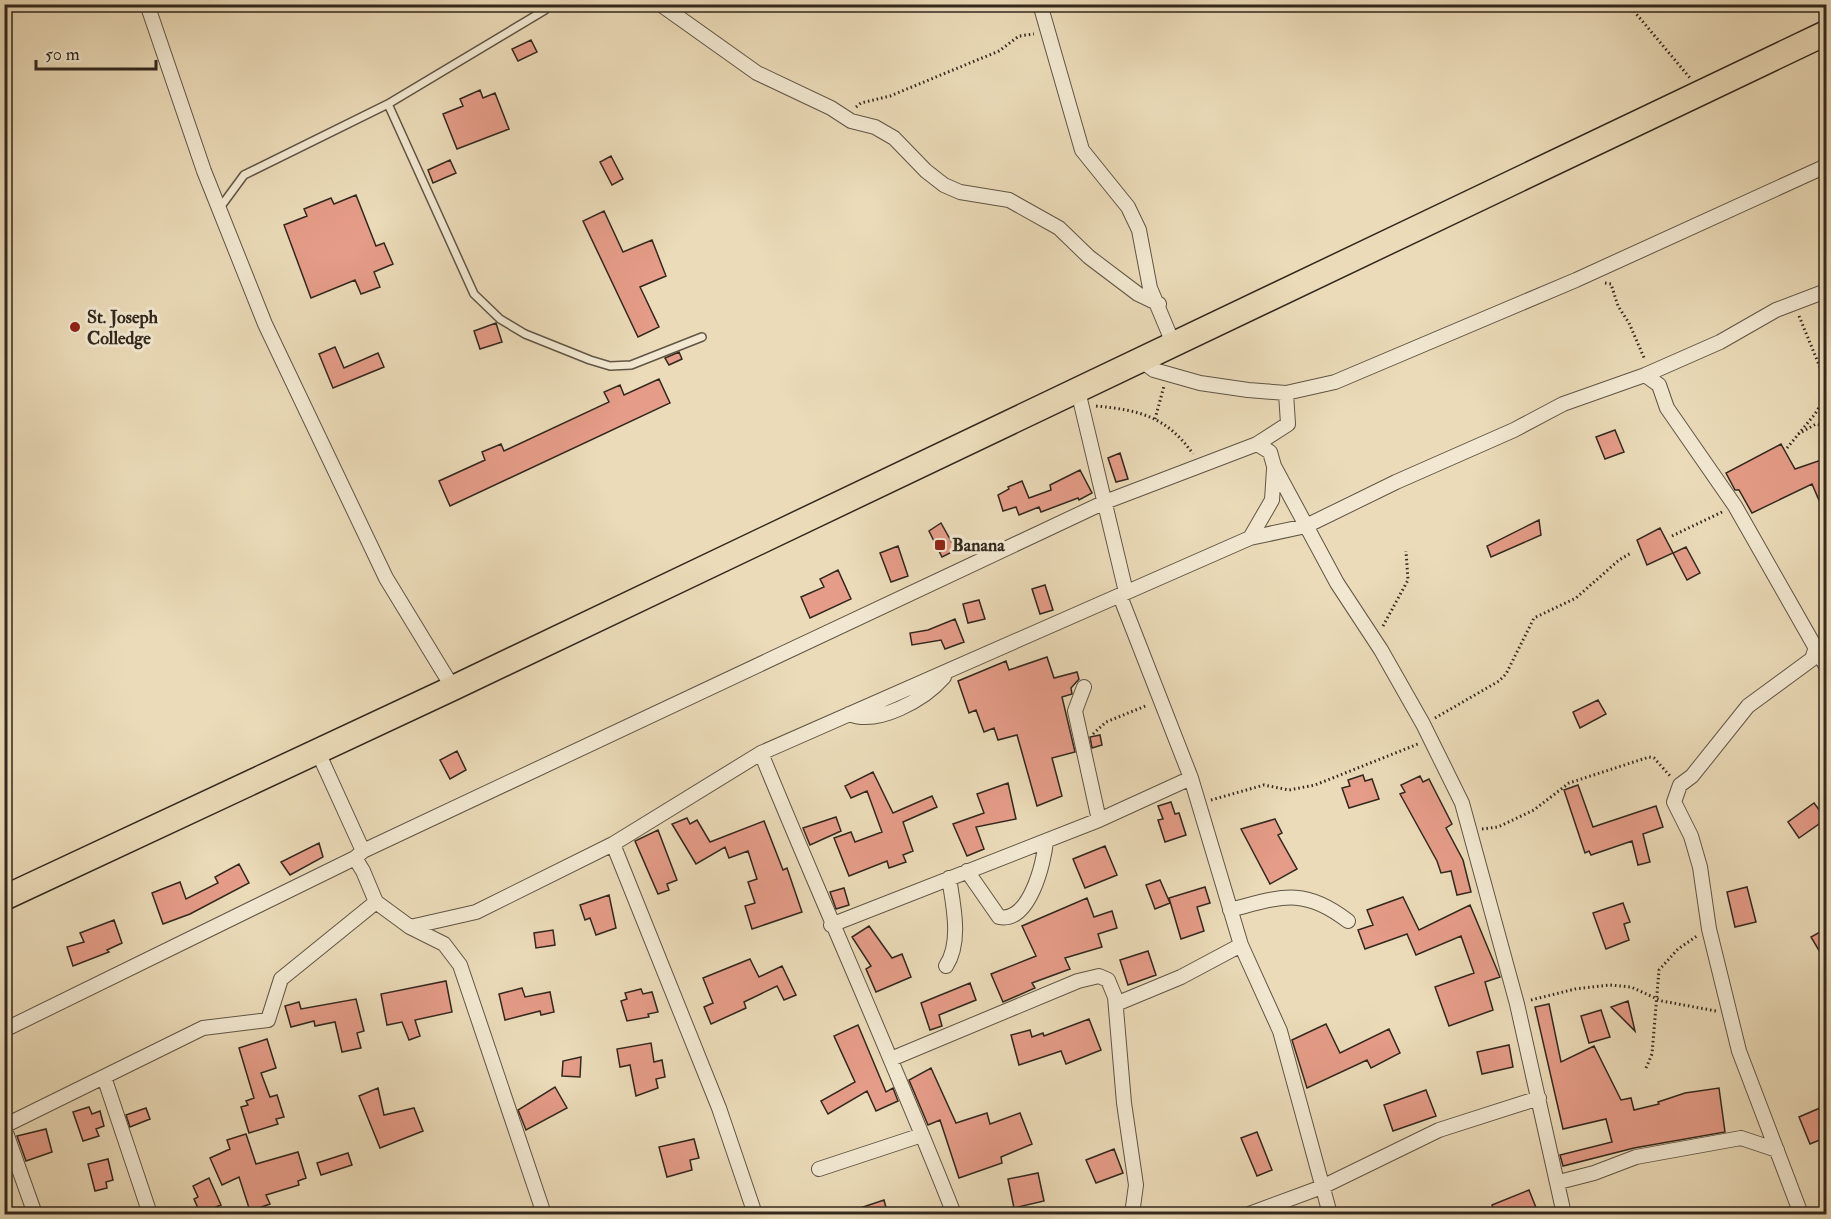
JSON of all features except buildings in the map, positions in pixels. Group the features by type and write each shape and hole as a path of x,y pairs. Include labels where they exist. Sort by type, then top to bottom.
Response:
{"highway":[{"path":"4,898 317,750 1080,398 1138,359 1827,33"}],"street":[{"path":"147,4 219,209 266,324 386,578 453,688"},
{"path":"660,4 757,73 894,138 926,171 944,185 960,192 1009,200 1059,228 1089,257 1138,294 1159,304"},
{"path":"1040,4 1082,150 1128,207 1139,230 1150,288 1159,304 1173,343"},
{"path":"1138,359 1154,370 1200,383 1286,393 1335,382 1576,280 1827,165"},
{"path":"410,927 476,912 613,844 761,753 1250,538 1306,526 1396,482 1514,430 1563,404 1648,374 1720,342 1793,303 1827,291"},
{"path":"1662,390 1666,375 1677,360"},
{"path":"1648,374 1662,390 1667,408 1735,506 1815,650 1827,666"},
{"path":"4,1030 359,855 1104,502 1257,444 1288,424 1286,393"},
{"path":"1080,398 1123,594 1159,700 1191,778 1241,945 1280,1031 1330,1215"},
{"path":"1257,444 1270,452 1274,466 1337,583 1375,641 1423,724 1462,803 1517,1004 1559,1182 1564,1215"},
{"path":"1250,538 1272,500 1274,466"},
{"path":"1801,1215 1750,1086 1709,929 1700,867 1691,836 1674,802 1680,785 1692,777 1748,706 1812,659 1815,650"},
{"path":"1084,687 1075,711 1099,820"},
{"path":"317,750 376,902 410,927 444,944 460,965 544,1215"},
{"path":"761,753 831,925 891,1059 954,1215"},
{"path":"831,925 1099,820 1191,778"},
{"path":"967,871 999,917 1006,917 1029,900 1046,841"},
{"path":"613,844 719,1108 755,1215"},
{"path":"946,966 951,959 954,941 949,878"},
{"path":"1230,910 1296,896 1312,899 1348,921"},
{"path":"35,1215 4,1127 203,1028 268,1020 281,979 376,902"},
{"path":"1116,1004 1181,977 1241,945"},
{"path":"891,1059 1078,981 1104,978 1111,983 1116,1004 1124,1103 1136,1185 1132,1215"},
{"path":"104,1077 150,1215"},
{"path":"1249,1215 1322,1187 1439,1130 1539,1098"},
{"path":"819,1170 922,1135"},
{"path":"1559,1182 1594,1173 1636,1157 1742,1138 1777,1150"}],"lane":[{"path":"219,209 244,175 388,104 545,10"},
{"path":"388,104 474,294 500,319 525,334 610,366 632,365 702,337"}],"path":[{"path":"1628,4 1702,94"},
{"path":"844,116 861,103 890,96 1006,48 1019,36 1030,33 1050,38"},
{"path":"1576,280 1611,284 1618,306 1629,323 1648,374"},
{"path":"1793,303 1827,382"},
{"path":"1787,448 1827,396"},
{"path":"1080,398 1155,419 1178,434 1200,466"},
{"path":"1797,435 1816,424 1827,426"},
{"path":"1672,536 1735,506"},
{"path":"1375,641 1408,580 1406,551"},
{"path":"1423,724 1499,681 1506,674 1534,618 1576,598 1619,560 1632,553"},
{"path":"1082,746 1106,722 1159,700"},
{"path":"1198,805 1264,785 1288,790 1315,785 1431,740"},
{"path":"1471,831 1498,827 1514,820 1534,810 1569,783 1649,757 1680,785"},
{"path":"1646,1068 1652,1054 1659,970 1678,950 1709,929"},
{"path":"1517,1004 1575,989 1611,985 1631,987 1656,999 1730,1013"}],"place":[{"name":"St. Joseph Colledge","path":"75,327"},
{"name":"Banana","path":"940,545"}]}
